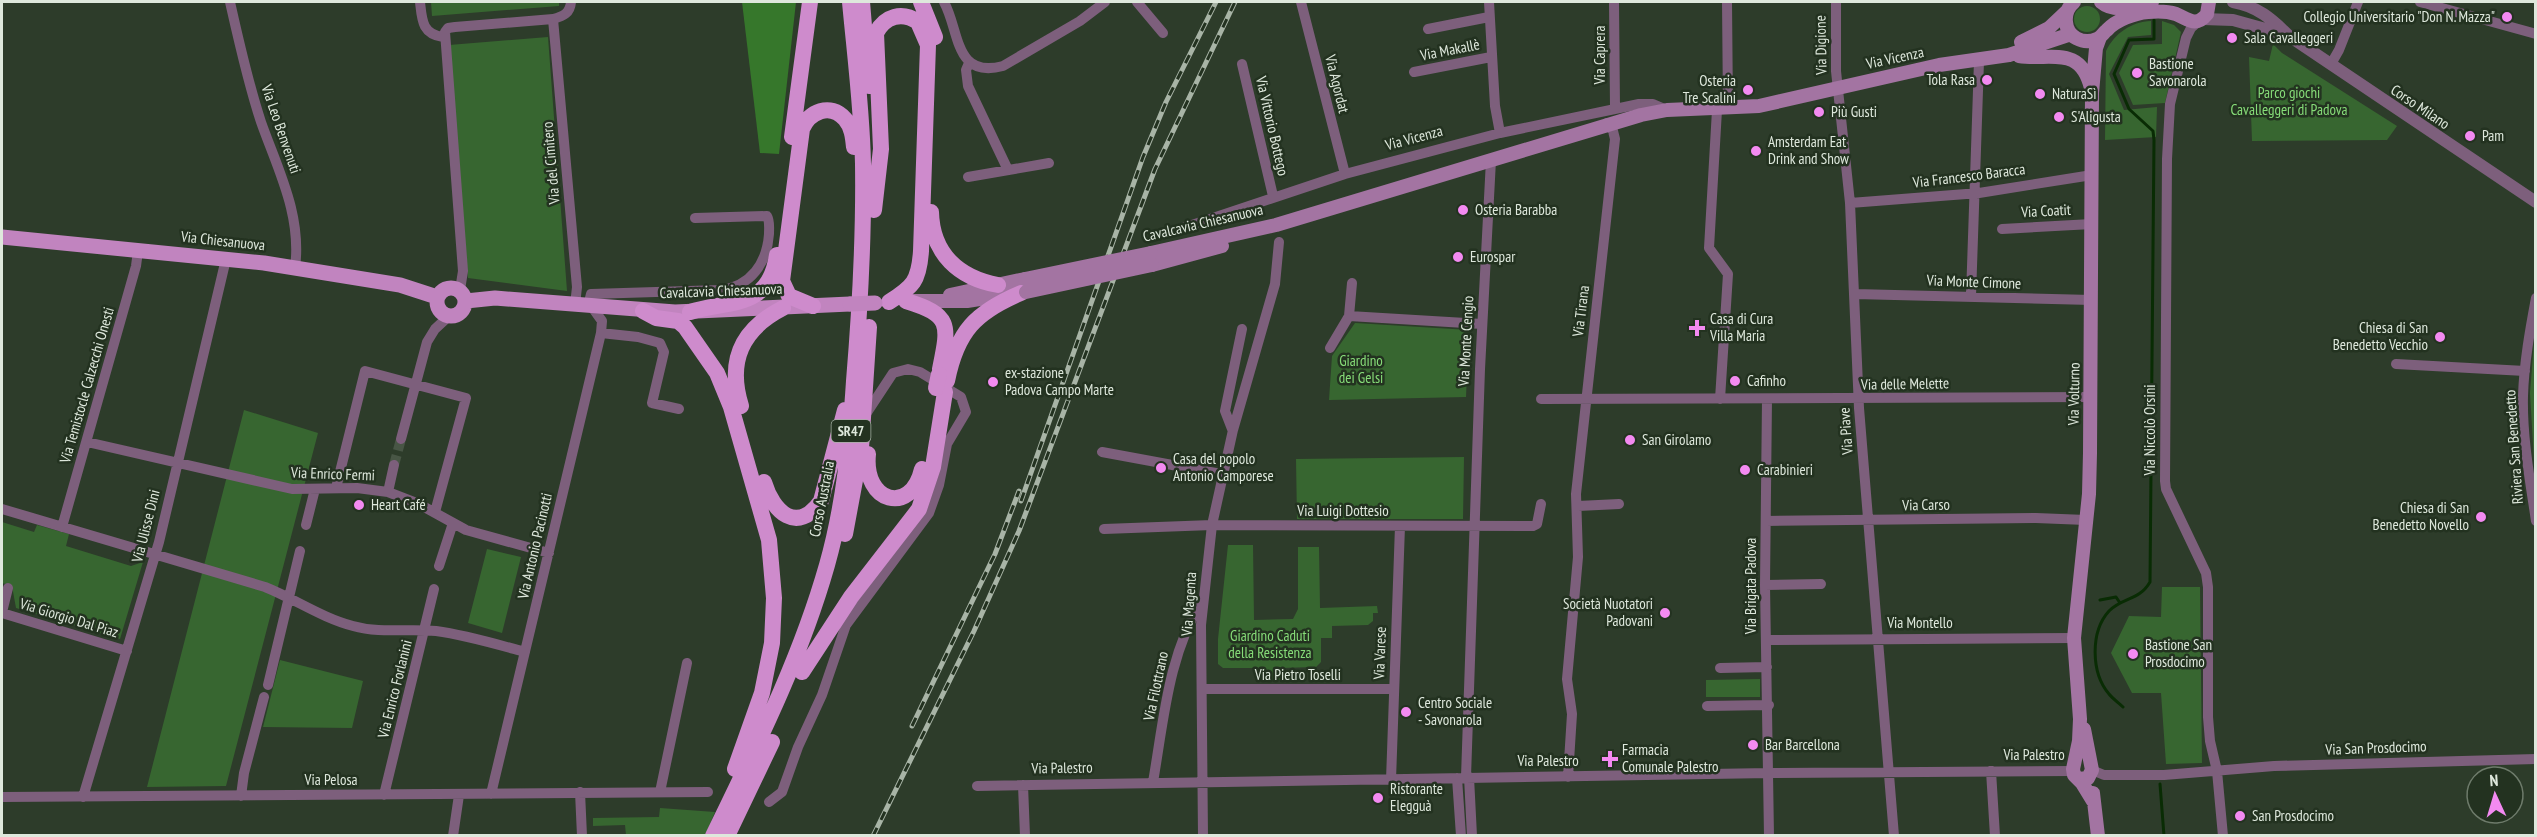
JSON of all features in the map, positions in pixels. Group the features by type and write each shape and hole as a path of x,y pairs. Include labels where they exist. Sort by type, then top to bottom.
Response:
{"highway":[{"path":"690,312 706,307 743,302 758,293 768,281 776,261 810,2"},
{"name":"Corso Australia","path":"713,836 784,687 827,562 845,479 856,359 863,163 850,2"},
{"name":"Corso Australia","path":"727,836 802,672 839,563 857,481 864,417 874,210 872,128 862,2"},
{"path":"921,2 929,15 937,46 931,215 933,234 942,254 953,267 970,278 998,285"},
{"path":"874,210 881,149 876,33 879,26 891,17 904,15 918,22 928,45 921,251 919,272 914,283 882,302"},
{"path":"813,306 789,296 782,281 802,129 807,118 819,111 826,110 845,118 852,130 856,217 861,260"},
{"path":"864,417 870,441 867,466 870,482 876,491 889,498 902,497 914,490 920,480 942,384 952,358 972,323 994,304 1024,288"},
{"path":"802,672 851,597 920,509 933,467 946,337 940,316 914,301"},
{"path":"783,308 762,320 747,337 737,361 735,384 768,495 779,511 787,516 798,519 805,517 814,511 821,501 856,359"},
{"path":"643,311 656,318 678,321 685,327 717,373 737,428 769,540 774,598 767,671 713,836"}],"main road":[{"path":"2102,2 2109,8 2119,9 2152,2"},
{"name":"Via Volturno","path":"2098,836 2093,801 2084,770 2074,638 2086,520 2091,397 2093,69 2109,15 2102,2"},
{"path":"2201,20 2209,11 2209,2"},
{"name":"Via Vicenza","path":"1276,225 1607,123 1667,110 1759,106 1939,65 2027,40 2049,28 2070,6"},
{"name":"Via Volturno","path":"2070,6 2066,26 2076,37 2093,69"},
{"name":"Via Vicenza","path":"1939,65 2009,55 2076,37 2087,41 2140,12 2178,8 2189,22 2201,20"},
{"name":"Via Vicenza","path":"2009,55 2068,57 2084,73 2092,93"},
{"name":"Cavalcavia Chiesanuova","path":"585,306 690,312 882,302 967,301 1240,240 1276,225"},
{"name":"Via Chiesanuova","path":"2,237 295,268 400,285 442,308"},
{"name":"Cavalcavia Chiesanuova","path":"914,301 998,285 1024,288"},
{"path":"463,295 461,312 442,308 447,288 463,295 585,306"}],"street":[{"name":"Via Leo Benvenuti","path":"230,2 255,101 292,206 297,240 295,268"},
{"path":"420,2 422,23 429,33 443,37"},
{"path":"463,295 463,271 443,37 448,28 554,18 567,14 571,2"},
{"path":"944,2 962,55 969,63 990,69 1003,66 1080,21 1105,2"},
{"path":"1137,2 1163,33"},
{"name":"Via Agordat","path":"1301,2 1345,174"},
{"name":"Via Makallè","path":"1488,2 1495,106 1500,133"},
{"name":"Via Caprera","path":"1614,2 1615,108"},
{"path":"1720,399 1728,273 1709,248 1723,109 1726,2"},
{"name":"Via Digione","path":"1836,2 1838,88"},
{"name":"Corso Milano","path":"2233,2 2253,4 2272,18 2289,36 2535,202"},
{"path":"2331,64 2358,2"},
{"path":"2421,2 2535,34"},
{"name":"Via Makallè","path":"1428,29 1489,17"},
{"name":"Via del Cimitero","path":"554,18 576,287 585,306"},
{"name":"Corso Milano","path":"2201,20 2233,20 2289,36"},
{"name":"Via Niccolò Orsini","path":"2201,20 2191,28 2186,38 2170,104 2167,169 2165,481 2166,489 2206,573 2208,587 2208,725 2217,771 2223,836"},
{"name":"Via Makallè","path":"1414,72 1491,57"},
{"path":"1971,296 1979,61"},
{"path":"969,63 966,70 968,86 1008,170"},
{"name":"Via Vittorio Bottego","path":"1242,64 1273,196"},
{"name":"Via Piave","path":"1838,88 1850,203 1859,399 1876,638 1894,836"},
{"name":"Via Vicenza","path":"1174,231 1273,196 1345,174 1500,133 1615,108 1653,104 1667,110"},
{"name":"Via Tirana","path":"1568,777 1572,714 1567,679 1576,580 1578,506 1576,494 1615,134 1607,123"},
{"name":"Via Monte Cengio","path":"1464,777 1482,324 1491,160"},
{"path":"968,177 1049,163"},
{"name":"Via Francesco Baracca","path":"1850,203 1973,193 2092,175"},
{"path":"679,409 652,403 664,352 660,344 638,337 601,333 602,321 585,306 591,294 721,290 739,286 751,278 766,256 770,227 767,216 695,218"},
{"name":"Via Coatit","path":"2002,229 2092,224"},
{"name":"Via Magenta","path":"1203,836 1202,600 1221,474 1275,284 1279,242"},
{"name":"Via Temistocle Calzecchi Onesti","path":"62,527 136,266 138,251"},
{"name":"Via Ulisse Dini","path":"83,796 155,555 226,259"},
{"path":"1330,348 1349,316 1352,283"},
{"name":"Via Monte Cimone","path":"1855,294 2092,300"},
{"name":"Riviera San Benedetto","path":"2535,298 2523,396 2535,521"},
{"path":"401,439 427,342 435,329 442,308"},
{"path":"1349,316 1482,324"},
{"name":"Via Magenta","path":"1233,430 1225,411 1242,329"},
{"name":"Via Antonio Pacinotti","path":"491,794 601,333"},
{"path":"2396,364 2525,371"},
{"name":"Corso Australia","path":"769,802 782,792 798,747 822,695 846,625 929,513 938,491 947,444 966,412 965,404 960,397 920,372 908,369 893,373 864,417"},
{"path":"336,488 365,371 466,398 435,512"},
{"name":"Via delle Melette","path":"1541,399 2091,397"},
{"name":"Via Brigata Padova","path":"1767,399 1765,585 1769,705 1769,836"},
{"name":"Via Enrico Fermi","path":"88,440 292,489 363,488 388,492 435,512 477,534 549,553"},
{"path":"1102,452 1221,474"},
{"path":"388,492 394,465"},
{"path":"306,525 315,489"},
{"path":"1475,525 1535,526 1541,504"},
{"path":"1578,506 1618,504"},
{"path":"2,509 265,587 290,597 320,614 353,626 385,631 424,630 462,636 525,652"},
{"name":"Via Carso","path":"1766,521 2036,518 2086,520"},
{"path":"439,566 453,523"},
{"name":"Via Luigi Dottesio","path":"1104,529 1212,525 1475,525"},
{"name":"Via Varese","path":"1391,780 1400,526"},
{"path":"268,685 300,551"},
{"path":"1765,585 1821,584"},
{"name":"Via Giorgio Dal Piaz","path":"8,588 2,612 127,651"},
{"name":"Via Enrico Forlanini","path":"384,795 434,589"},
{"name":"Via Filottrano","path":"1153,782 1176,655 1191,618 1202,600"},
{"name":"Via Montello","path":"1766,640 2074,638"},
{"path":"660,792 687,663"},
{"path":"1720,668 1767,667"},
{"name":"Via Pietro Toselli","path":"1202,689 1394,689"},
{"path":"241,796 243,779 264,697"},
{"path":"1707,706 1769,705"},
{"name":"Via San Prosdocimo","path":"2217,771 2274,766 2535,759"},
{"name":"Via Palestro","path":"977,786 1770,773 2084,770 2103,775 2217,771"},
{"path":"1991,771 1995,836"},
{"path":"1461,836 1464,777"},
{"path":"1464,777 1472,836"},
{"name":"Via Palestro","path":"1023,785 1025,836"},
{"path":"580,792 582,836"},
{"name":"Via Pelosa","path":"2,797 708,792"},
{"path":"453,836 459,795"}],"green space":[{"path":"431,2 559,2 559,6 432,16"},
{"path":"742,2 796,2 779,154 760,153"},
{"path":"2087,6 2096,10 2100,19 2096,28 2087,32 2078,28 2074,19 2078,10"},
{"path":"2151,21 2151,35 2128,37 2109,74 2124,110 2157,107 2156,137 2105,140 2106,51 2114,39 2130,26"},
{"path":"2162,21 2174,25 2181,32 2165,103 2133,105 2119,73 2133,45 2162,44"},
{"path":"548,37 567,291 468,278 449,45"},
{"name":"Parco giochi Cavalleggeri di Padova","path":"2273,44 2282,53 2397,126 2387,140 2252,141 2249,57 2269,61"},
{"name":"Giardino dei Gelsi","path":"1355,323 1469,330 1466,397 1329,400 1332,356"},
{"path":"2535,330 2535,478 2530,393"},
{"path":"244,410 318,433 226,786 147,787"},
{"path":"1464,457 1463,519 1297,519 1296,459"},
{"path":"2,522 34,532 37,525 69,534 66,546 131,566 143,562 120,639 16,608 12,586 2,583"},
{"name":"Giardino Caduti della Resistenza","path":"1228,545 1253,545 1254,620 1293,619 1298,609 1298,547 1319,547 1320,608 1377,606 1378,613 1373,613 1373,621 1368,625 1332,626 1332,638 1321,638 1321,662 1316,667 1280,668 1280,680 1259,680 1259,668 1223,668 1218,664 1218,639"},
{"path":"487,549 521,557 502,633 468,623"},
{"path":"2162,587 2200,587 2202,763 2166,764 2161,693 2132,693 2111,653 2129,616 2161,617"},
{"path":"280,660 363,681 352,728 263,727"},
{"path":"1760,679 1760,697 1706,697 1706,680"},
{"path":"660,808 715,812 705,836 626,835 625,825 593,826 593,818 659,817"}],"waterway":[{"path":"2123,707 2103,685 2095,653 2098,630 2109,611 2141,593 2150,582 2154,140 2153,131 2129,109 2114,74 2129,40 2154,39 2154,20"},
{"path":"2100,600 2116,597 2120,603"},
{"path":"2160,784 2164,836"}],"tunnel":[{"path":"394,465 401,439"}],"railway":[{"path":"1021,501 1143,157 1166,102 1216,2"},
{"path":"873,836 974,631 1019,531 1155,169 1235,2"},
{"path":"912,726 995,554 1019,491"}],"place":[{"name":"Collegio Universitario \"Don N. Mazza\"","path":"2507,17"},
{"name":"Sala Cavalleggeri","path":"2232,38"},
{"name":"Bastione Savonarola","path":"2137,73"},
{"name":"Tola Rasa","path":"1987,80"},
{"name":"Osteria Tre Scalini","path":"1748,90"},
{"name":"NaturaSì","path":"2040,94"},
{"name":"Più Gusti","path":"1819,112"},
{"name":"S'Aligusta","path":"2059,117"},
{"name":"Pam","path":"2470,136"},
{"name":"Amsterdam Eat Drink and Show","path":"1756,151"},
{"name":"Osteria Barabba","path":"1463,210"},
{"name":"Eurospar","path":"1458,257"},
{"name":"Casa di Cura Villa Maria","path":"1697,328"},
{"name":"Chiesa di San Benedetto Vecchio","path":"2440,337"},
{"name":"Cafinho","path":"1735,381"},
{"name":"ex-stazione Padova Campo Marte","path":"993,382"},
{"name":"San Girolamo","path":"1630,440"},
{"name":"Casa del popolo Antonio Camporese","path":"1161,468"},
{"name":"Carabinieri","path":"1745,470"},
{"name":"Heart Café","path":"359,505"},
{"name":"Chiesa di San Benedetto Novello","path":"2481,517"},
{"name":"Società Nuotatori Padovani","path":"1665,613"},
{"name":"Bastione San Prosdocimo","path":"2133,654"},
{"name":"Centro Sociale - Savonarola","path":"1406,712"},
{"name":"Bar Barcellona","path":"1753,745"},
{"name":"Farmacia Comunale Palestro","path":"1610,759"},
{"name":"Ristorante Elegguà","path":"1378,798"},
{"name":"San Prosdocimo","path":"2240,816"}]}
